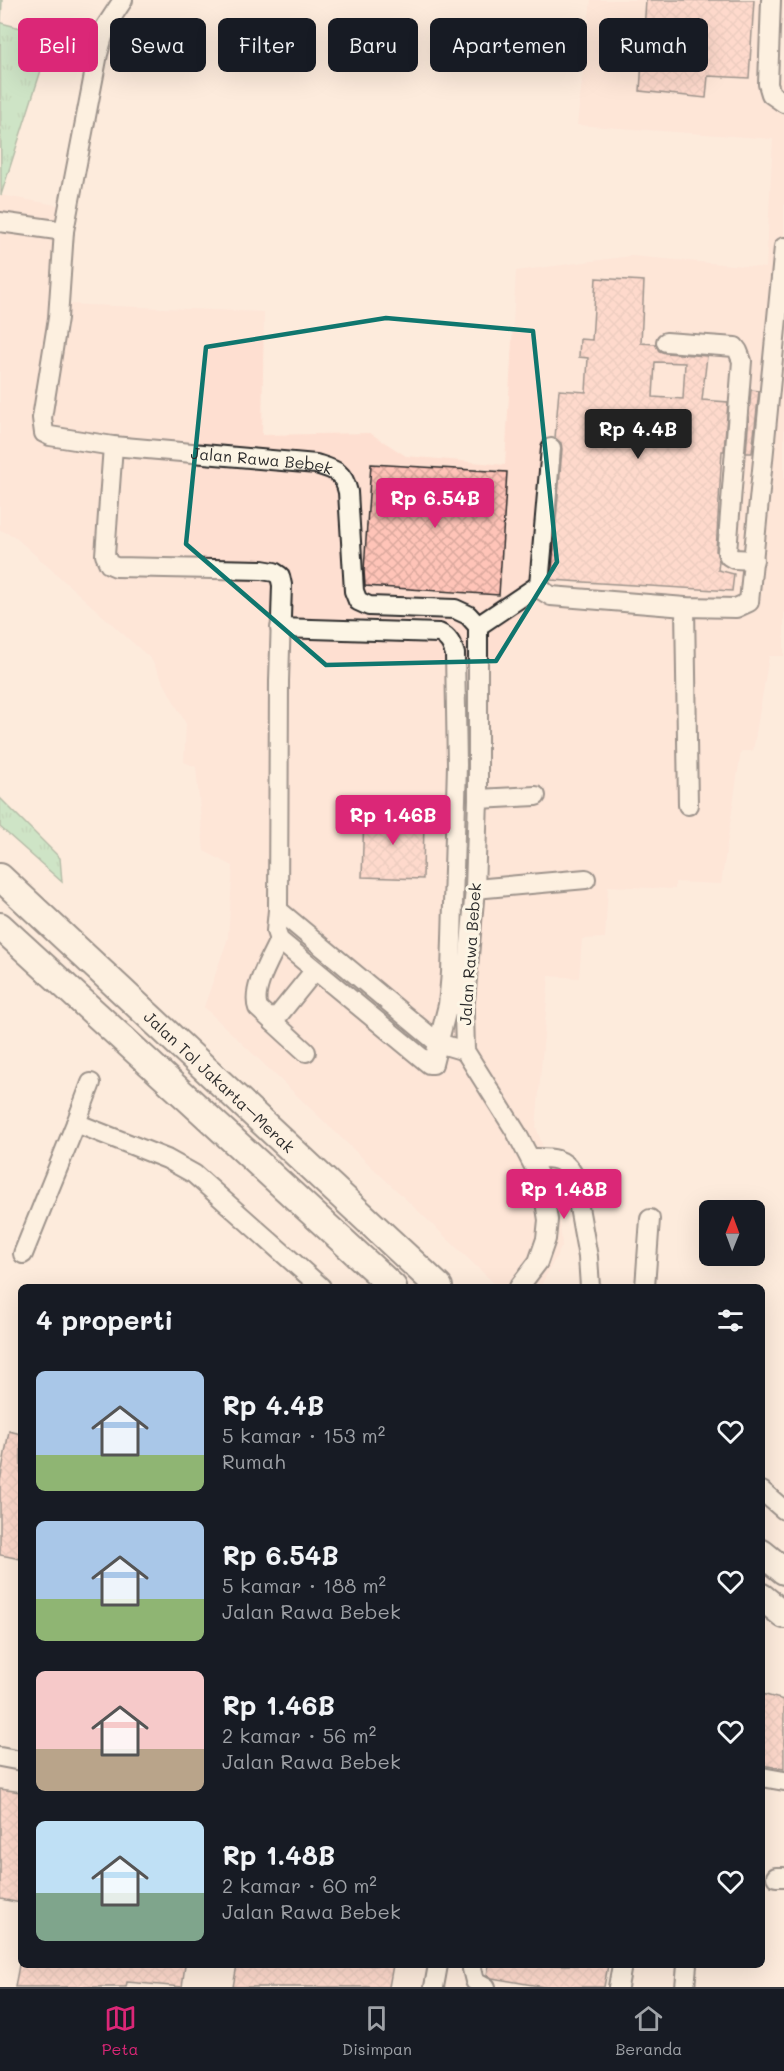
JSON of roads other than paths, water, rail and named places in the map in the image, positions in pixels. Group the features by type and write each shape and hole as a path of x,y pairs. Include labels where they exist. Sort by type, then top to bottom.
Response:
{"highway":[{"name":"Jalan Tol Jakarta–Merak","path":"0,877 437,1284"},
{"name":"Jalan Tol Jakarta–Merak","path":"0,926 390,1284"},
{"path":"765,1555 784,1571"},
{"path":"765,1600 784,1616"}],"street":[{"name":"Jalan Rawa Bebek","path":"123,0 101,38 64,231 58,318 44,400 42,427 44,433 50,436 113,446 316,464 333,469 344,478 348,492 354,591 358,601 369,606 454,609 468,615 478,626 478,799 475,889 464,1012 465,1051"},
{"path":"771,0 768,84 771,94 784,104"},
{"path":"0,222 64,231"},
{"path":"551,448 539,585 543,591 551,596 685,607 736,608 745,606 751,596 784,247"},
{"path":"666,342 735,347 741,355 727,552 734,559 754,560"},
{"path":"113,446 105,555 109,564 116,567 262,570 277,573 280,576 282,585 280,628 279,681 278,910 276,932 279,939 315,970 429,1064 433,1064 448,1005 454,918 457,765 455,654 452,644 445,635 439,633 280,628"},
{"path":"478,626 539,585"},
{"path":"685,607 688,805"},
{"path":"478,799 536,796"},
{"path":"475,889 586,879"},
{"path":"278,910 438,1043 465,1051 491,1091 540,1178 548,1220 546,1239 538,1262 522,1284"},
{"path":"279,939 257,989 255,1000 258,1008 306,1052"},
{"path":"273,1022 315,970"},
{"path":"23,1254 91,1083"},
{"path":"76,1123 167,1159 194,1174 318,1284"},
{"path":"530,1158 560,1160 570,1168 573,1174 588,1257 590,1284"},
{"path":"645,1284 650,1219"},
{"path":"765,1494 784,1510"},
{"path":"0,1757 18,1760"},
{"path":"765,1778 784,1781"},
{"path":"435,1987 438,1968"},
{"path":"472,1968 475,1981 486,1987"},
{"path":"618,1987 621,1968"},
{"path":"685,1987 687,1968"}]}
